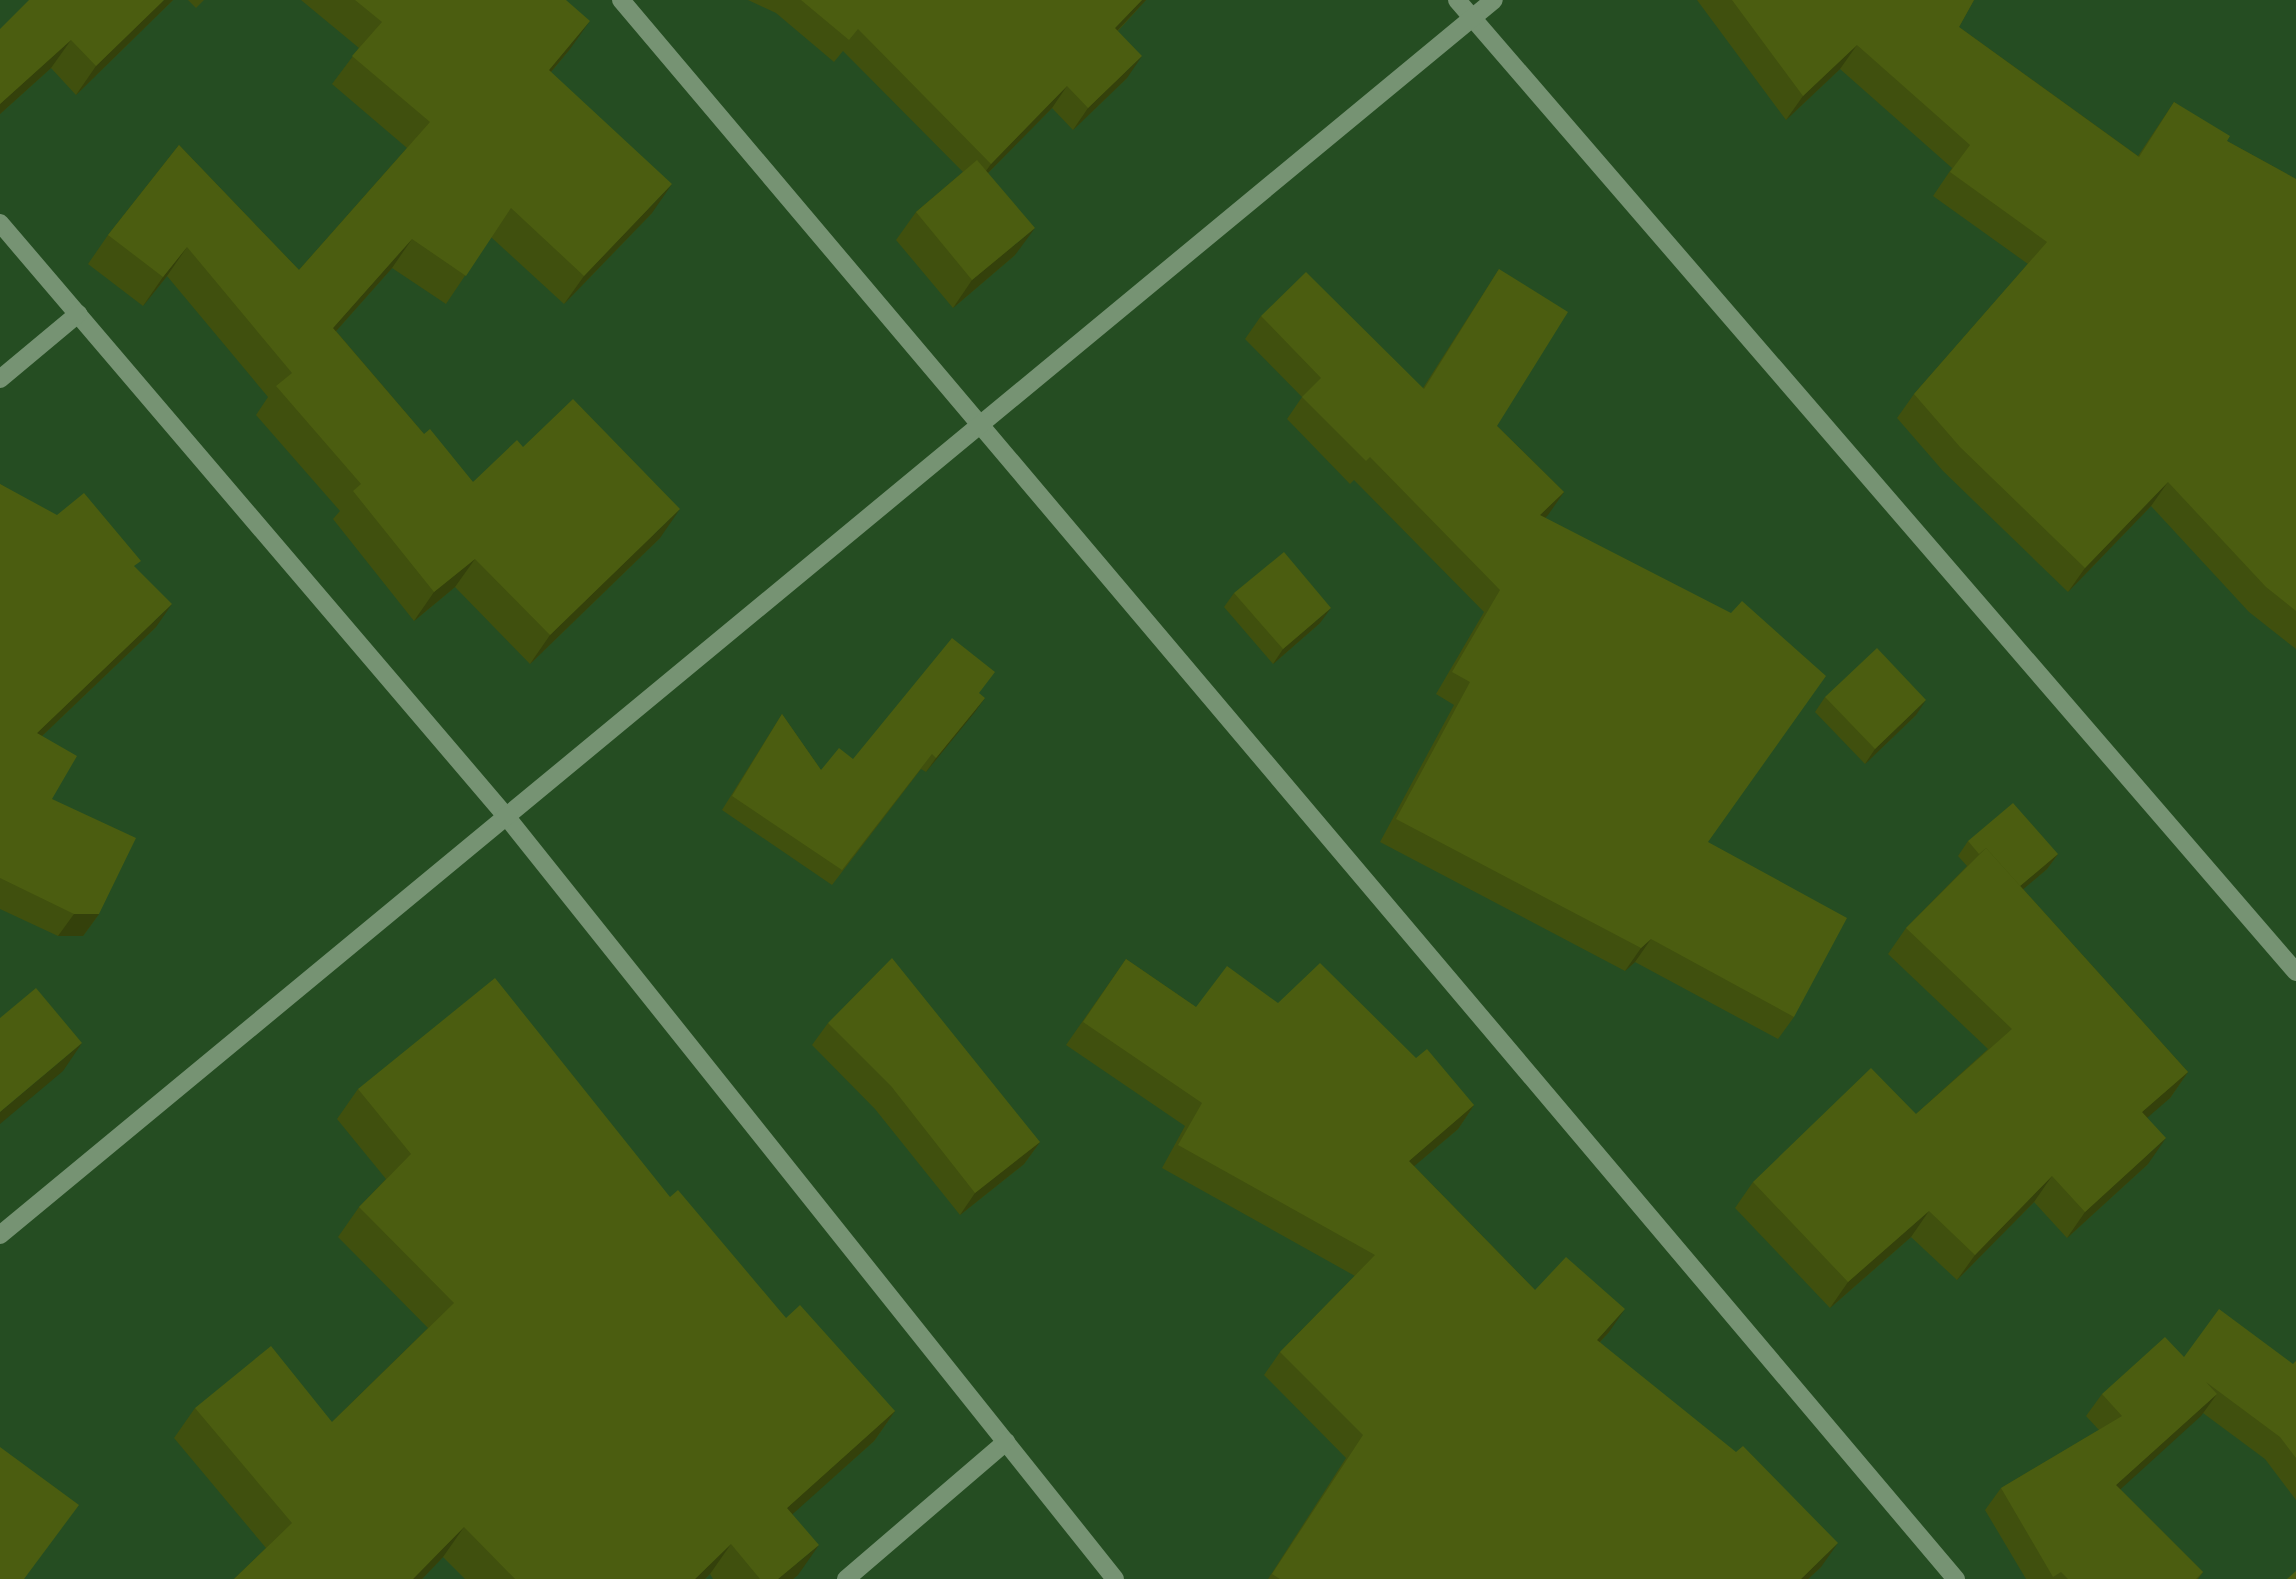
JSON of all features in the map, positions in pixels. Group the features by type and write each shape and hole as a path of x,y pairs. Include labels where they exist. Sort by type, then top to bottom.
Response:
{"street":[{"path":"621,0 1956,1579"},
{"path":"1457,0 2296,972"},
{"path":"0,1235 1494,0"},
{"path":"0,223 506,816 1115,1579"},
{"path":"0,379 78,314"},
{"path":"846,1579 1006,1442"}],"building":[{"path":"29,0 164,0 96,66 71,40 0,104 0,29"},
{"path":"355,0 566,0 590,21 549,70 672,184 584,276 511,208 466,276 412,239 333,328 424,434 430,429 473,482 517,440 523,447 573,399 680,509 550,635 475,559 434,592 353,491 361,484 276,386 292,373 187,247 163,277 108,235 179,145 299,270 430,122 352,56 382,22"},
{"path":"801,0 1142,0 1115,28 1142,56 1088,108 1067,86 991,164 858,29 849,40"},
{"path":"1732,0 1974,0 1959,27 2139,157 2174,102 2230,136 2227,141 2296,179 2296,611 2266,587 2168,482 2085,568 1960,447 1914,394 2047,242 1950,172 1970,145 1857,45 1803,96"},
{"path":"977,160 1035,228 972,280 916,212"},
{"path":"1499,269 1568,312 1497,426 1564,492 1540,515 1731,613 1742,601 1826,676 1708,842 1847,918 1794,1017 1651,939 1641,948 1396,819 1470,682 1452,672 1500,590 1370,457 1366,461 1302,397 1321,378 1261,316 1306,272 1424,389"},
{"path":"0,484 57,515 84,493 141,561 134,566 172,604 37,733 77,756 52,799 136,838 99,914 74,914 0,878"},
{"path":"1284,552 1331,608 1283,649 1234,593"},
{"path":"952,638 995,672 979,693 985,698 936,758 932,754 842,870 732,796 782,714 821,770 839,748 853,759"},
{"path":"1877,648 1926,700 1875,749 1825,697"},
{"path":"2013,803 2058,854 2020,886 1986,848 1979,854 1968,841"},
{"path":"1986,848 2188,1072 2142,1112 2166,1138 2085,1212 2052,1176 1975,1255 1929,1211 1848,1282 1753,1182 1871,1068 1916,1114 2012,1029 1906,928"},
{"path":"892,958 1040,1142 975,1193 891,1086 828,1023"},
{"path":"1126,959 1196,1007 1227,966 1278,1003 1320,963 1416,1058 1427,1049 1474,1105 1409,1161 1535,1290 1566,1257 1625,1309 1597,1340 1736,1452 1743,1446 1838,1543 1801,1579 1280,1579 1272,1574 1363,1435 1280,1352 1375,1255 1178,1145 1202,1103 1083,1022"},
{"path":"495,978 670,1197 678,1190 786,1318 800,1305 895,1411 787,1508 819,1545 778,1579 760,1579 731,1544 695,1579 515,1579 464,1527 413,1579 234,1579 292,1523 195,1408 271,1346 332,1422 454,1303 359,1207 411,1154 358,1089"},
{"path":"36,988 82,1043 0,1112 0,1018"},
{"path":"2219,1309 2293,1364 2296,1361 2296,1458 2280,1437 2206,1382 2217,1394 2116,1485 2203,1572 2196,1579 2068,1579 2061,1572 2053,1577 2001,1488 2122,1416 2102,1394 2165,1337 2184,1357"},
{"path":"0,1447 79,1505 24,1579 0,1579"}]}
